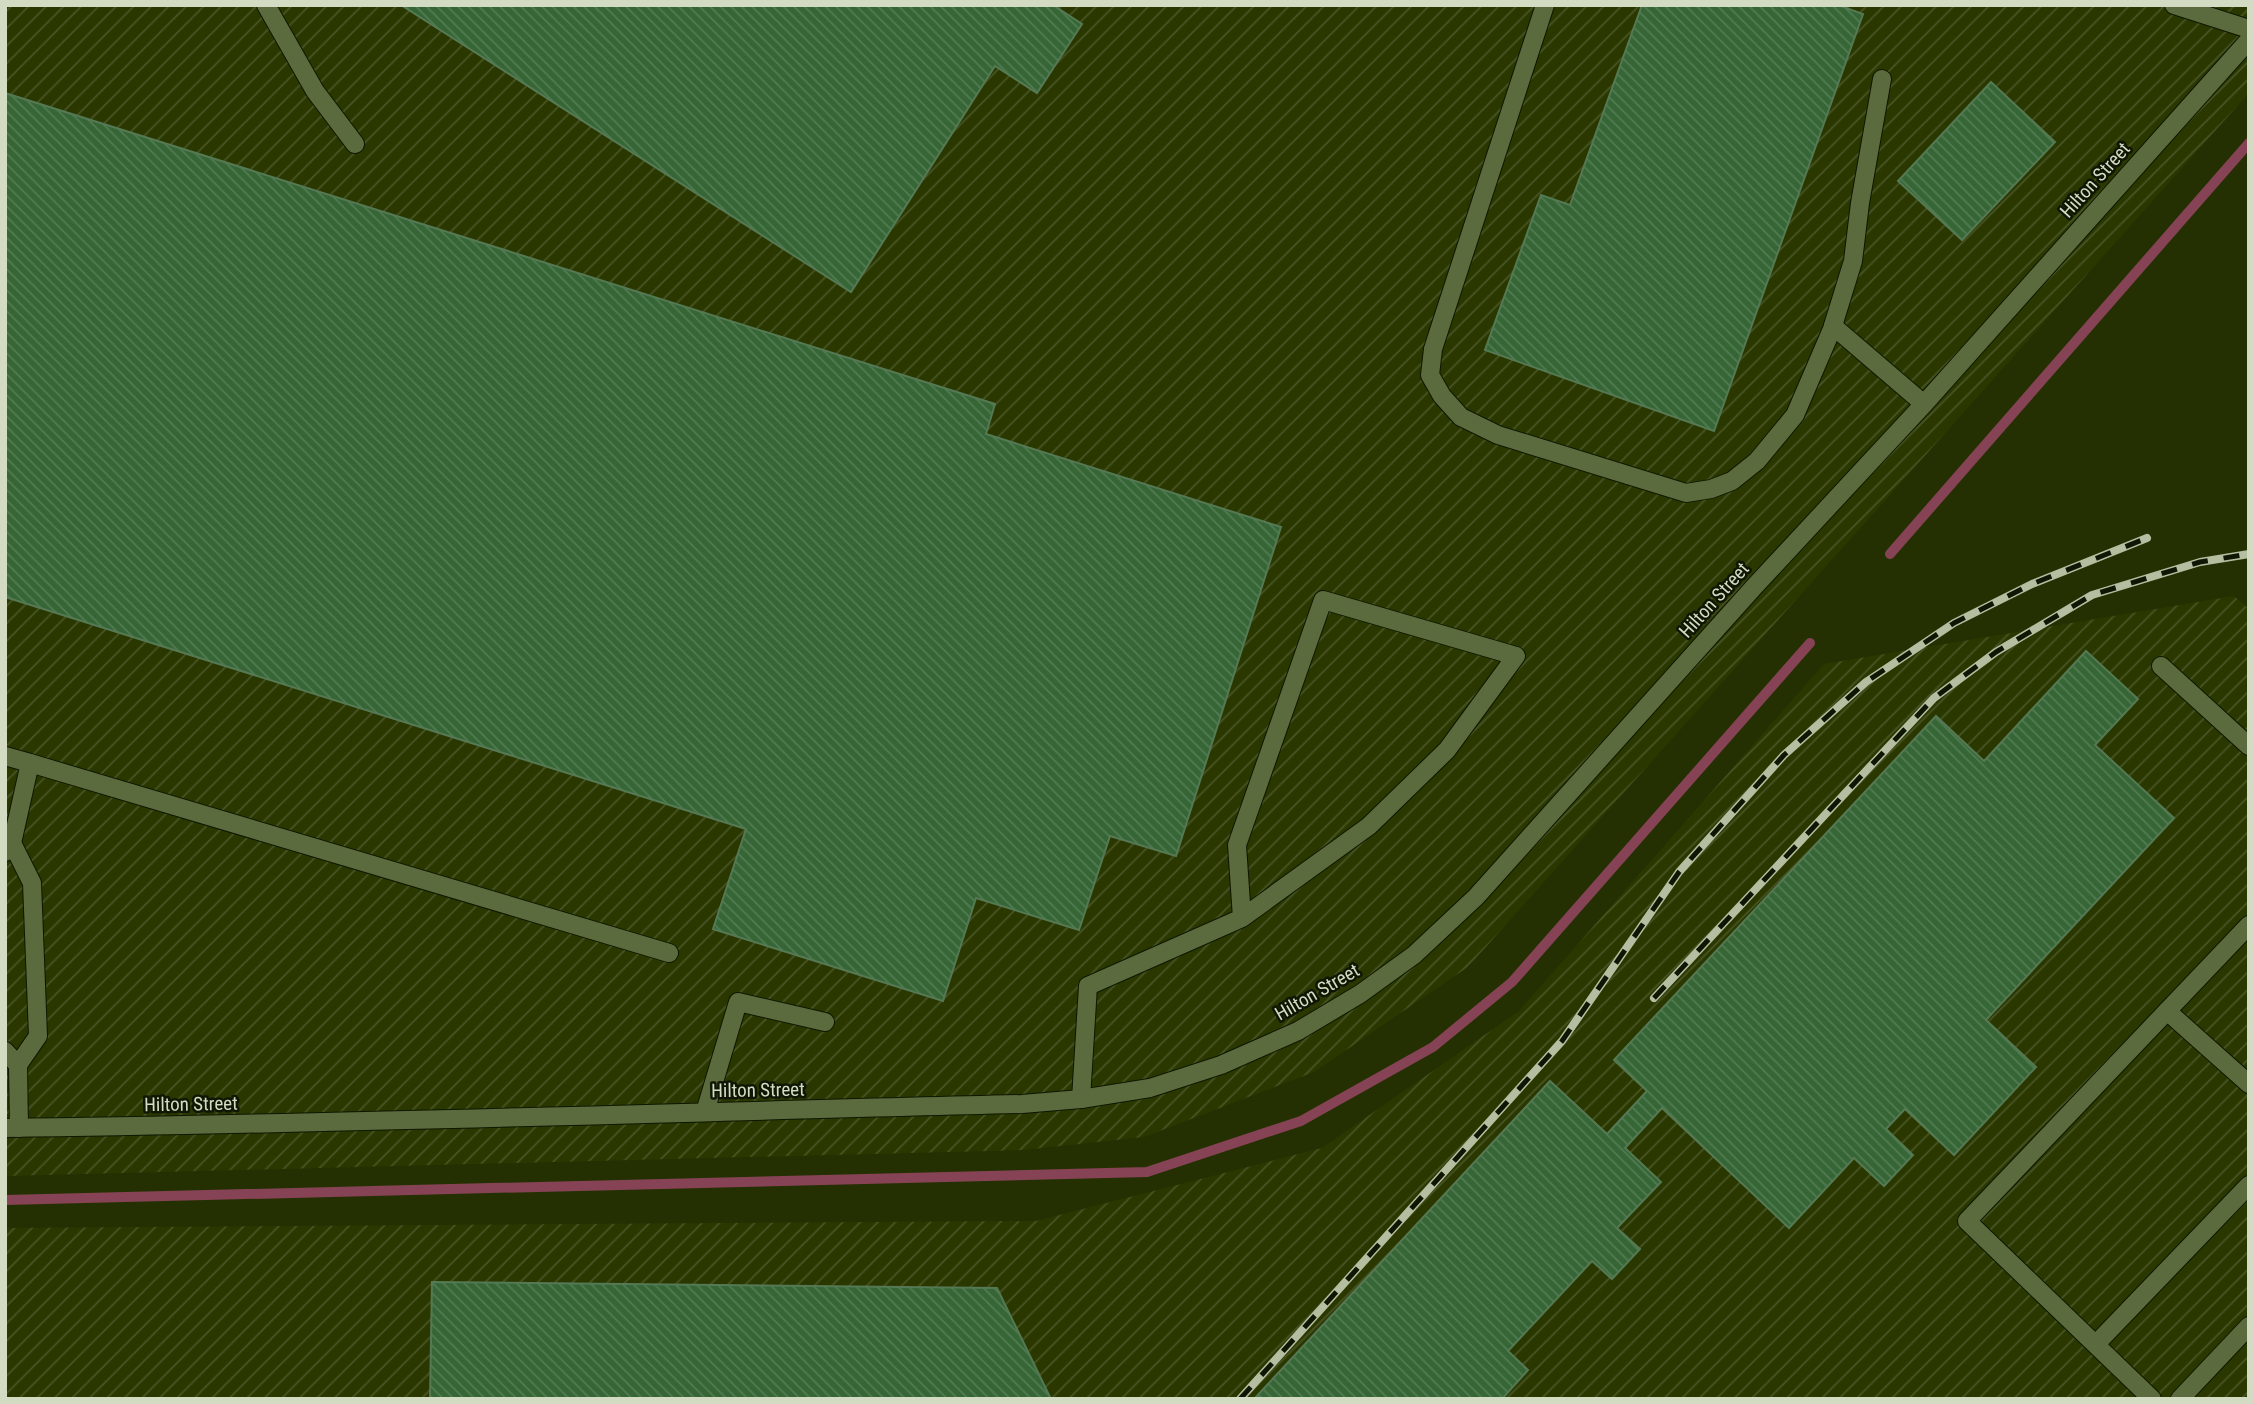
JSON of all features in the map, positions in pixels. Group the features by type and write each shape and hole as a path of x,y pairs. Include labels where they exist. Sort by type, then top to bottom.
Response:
{"street":[{"path":"266,5 315,91 355,144"},
{"path":"1545,5 1433,349 1430,375 1448,403 1461,417 1498,435 1686,493 1710,489 1732,481 1757,461 1795,415 1833,326 1853,261 1860,203 1882,79"},
{"path":"2174,5 2249,29"},
{"name":"Hilton Street","path":"12,1128 192,1126 1022,1104 1081,1099 1150,1088 1221,1065 1298,1031 1360,994 1414,955 1476,897 1754,587 1924,404 2249,40"},
{"path":"1833,326 1924,404"},
{"path":"1081,1099 1088,986 1242,918 1369,826 1447,750 1516,656 1324,600 1237,845 1242,918"},
{"path":"2161,667 2249,746"},
{"path":"5,756 669,953"},
{"path":"12,1128 19,1065 37,1036 33,883 8,848 30,763"},
{"path":"2152,1399 1967,1221 2249,925"},
{"path":"705,1112 738,1002 825,1022"},
{"path":"2167,1011 2249,1084"},
{"path":"5,1051 19,1065"},
{"path":"2096,1344 2249,1185"},
{"path":"2180,1399 2249,1325"}],"shaded area":[{"path":"5,5 2249,5 2249,93 1468,967 1314,1072 1144,1137 1023,1150 5,1176"},
{"path":"2234,596 2249,609 2249,1399 5,1399 5,1228 1036,1221 1322,1148 1519,1011 1824,664"}],"building":[{"path":"401,5 1053,5 1082,24 1037,93 995,66 851,292"},
{"path":"1642,5 1838,5 1863,14 1714,431 1485,350 1541,195 1570,205"},
{"path":"1991,82 2055,142 1962,240 1898,181"},
{"path":"5,93 995,404 986,434 1281,527 1176,856 1110,836 1079,930 976,898 943,1001 713,929 746,829 5,597"},
{"path":"2086,651 2138,699 2095,745 2174,818 1986,1020 2036,1067 1954,1155 1905,1109 1886,1129 1913,1155 1884,1186 1854,1158 1789,1228 1662,1108 1625,1148 1661,1182 1617,1228 1640,1249 1612,1279 1592,1261 1508,1351 1528,1370 1502,1399 1254,1399 1550,1081 1607,1134 1647,1091 1614,1060 1936,716 1984,761"},
{"path":"432,1282 997,1288 1051,1399 430,1399"}],"waterway":[{"path":"1890,554 2249,143"},
{"path":"5,1200 1147,1172 1301,1121 1433,1047 1512,982 1810,643"}],"railway":[{"path":"1240,1399 1562,1041 1679,872 1784,755 1866,682 1954,623 2032,584 2147,538"},
{"path":"1654,998 1934,698 1996,652 2092,595 2200,562 2249,554"}]}
